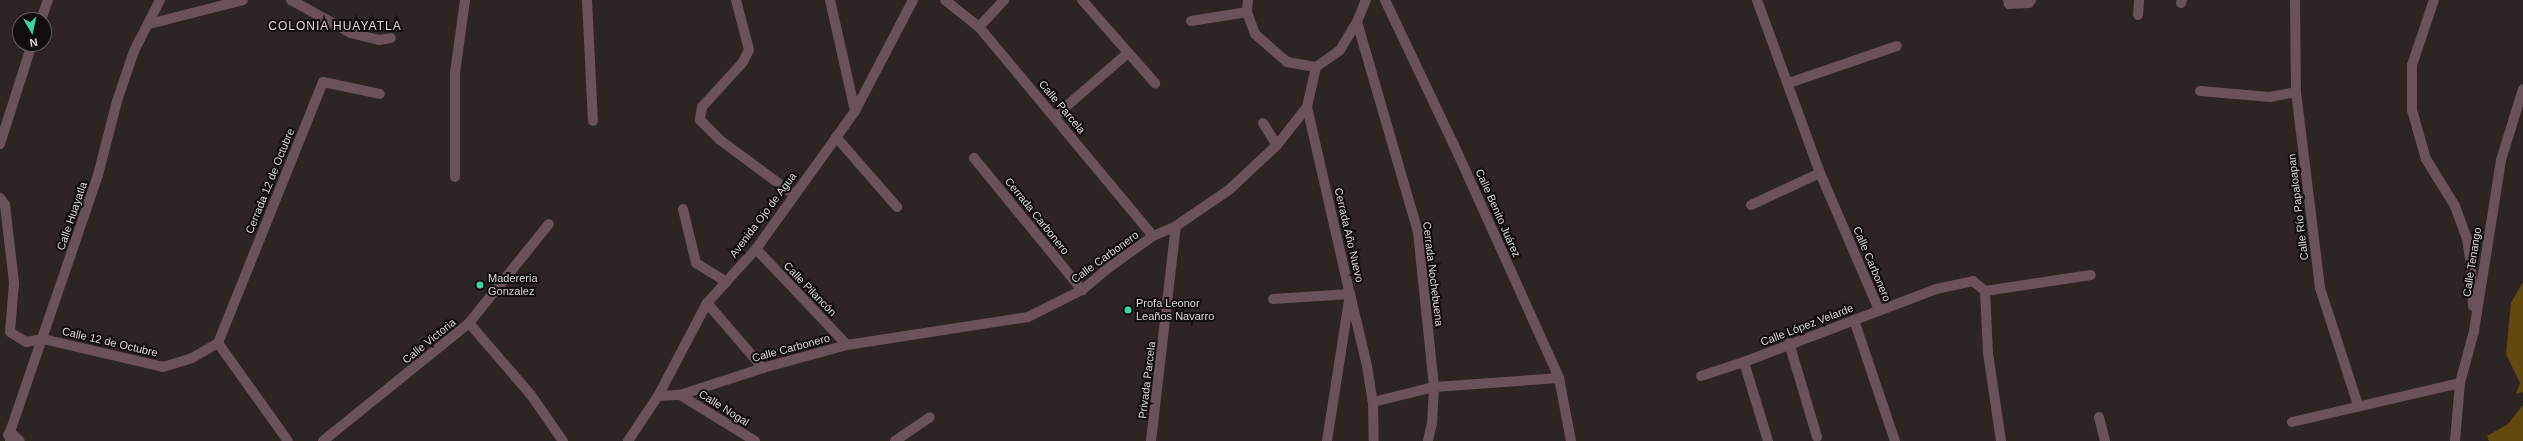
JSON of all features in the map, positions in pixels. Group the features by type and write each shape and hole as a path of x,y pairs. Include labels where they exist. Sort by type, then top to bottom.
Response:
{"street":[{"path":"44,12 48,0"},
{"name":"Calle Huayatla","path":"4,441 10,436 98,175 117,101 134,51 160,0"},
{"path":"149,24 243,0"},
{"path":"291,0 351,33 379,40 391,38"},
{"path":"454,177 455,73 465,0"},
{"path":"587,0 593,121"},
{"path":"736,0 749,50 743,62 702,106 700,120 720,140 794,194"},
{"path":"830,0 855,111"},
{"name":"Avenida Ojo de Agua","path":"628,441 658,396 707,303 756,249 855,111 913,0"},
{"name":"Calle Parcela","path":"945,0 979,27 1153,236"},
{"path":"979,27 1004,0"},
{"path":"1082,0 1155,83"},
{"path":"1248,0 1247,12 1256,34 1287,62 1316,66 1340,50 1357,22 1366,0"},
{"name":"Calle Benito Juárez","path":"1385,0 1454,145 1560,378 1571,441"},
{"name":"Calle Carbonero","path":"1757,0 1789,83 1820,173 1879,310 1936,289 1966,282 1973,281 1985,291"},
{"path":"2009,2 2029,3 2031,0"},
{"path":"2138,14 2140,0"},
{"name":"Calle Río Papaloapan","path":"2295,0 2296,92 2320,288 2358,405"},
{"path":"2434,0 2412,65 2412,110 2426,159 2455,206 2467,239 2471,264 2474,331"},
{"path":"1192,21 1247,12"},
{"name":"Cerrada Nochebuena","path":"1357,22 1418,232 1434,387 1432,423 1428,441"},
{"path":"1789,83 1897,46"},
{"path":"0,144 29,52"},
{"path":"1054,117 1128,53"},
{"name":"Calle Carbonero","path":"658,396 680,395 763,368 847,345 1028,317 1082,290 1111,266 1153,236 1176,226 1230,189 1278,145 1307,107 1316,66"},
{"name":"Cerrada 12 de Octubre","path":"218,343 323,82 380,94"},
{"name":"Calle Tenango","path":"2455,441 2460,383 2474,331 2501,160 2523,89"},
{"path":"2200,91 2270,97 2296,92"},
{"name":"Cerrada Año Nuevo","path":"1307,107 1350,294 1327,441"},
{"path":"1263,123 1278,145"},
{"path":"836,137 897,207"},
{"name":"Cerrada Carbonero","path":"974,158 1082,290"},
{"path":"1751,205 1820,173"},
{"name":"Calle 12 de Octubre","path":"0,198 5,205 14,283 10,332 26,342 43,339 163,366 192,358 218,343"},
{"path":"683,209 696,263 726,282"},
{"path":"469,323 549,224"},
{"name":"Privada Parcela","path":"1151,441 1176,226"},
{"name":"Calle Pilancón","path":"756,249 847,345"},
{"path":"2001,441 1989,360 1985,291 2091,275"},
{"path":"1273,299 1350,294 1372,402 1374,441"},
{"path":"707,303 763,368"},
{"name":"Calle López Velarde","path":"1701,376 1744,362 1789,343 1879,310"},
{"path":"1854,320 1895,441"},
{"name":"Calle Victoria","path":"324,441 469,323 532,395 564,441"},
{"path":"218,343 288,441"},
{"path":"1789,343 1817,437"},
{"path":"1744,362 1768,441"},
{"path":"1372,402 1434,387 1560,378"},
{"path":"2292,422 2358,405 2460,383"},
{"name":"Calle Nogal","path":"680,395 755,441"},
{"path":"894,441 930,417"},
{"path":"2099,417 2105,441"},
{"path":"10,436 20,441"}],"shaded area":[{"path":"2523,282 2523,392 2516,394 2520,383 2506,354 2511,303"},
{"path":"2523,405 2523,441 2489,441 2487,436 2508,424"}],"place":[{"name":"Madereria Gonzalez","path":"480,285"},
{"name":"Profa Leonor Leaños Navarro","path":"1128,310"}],"district":[{"name":"COLONIA HUAYATLA","path":"335,27"}]}
